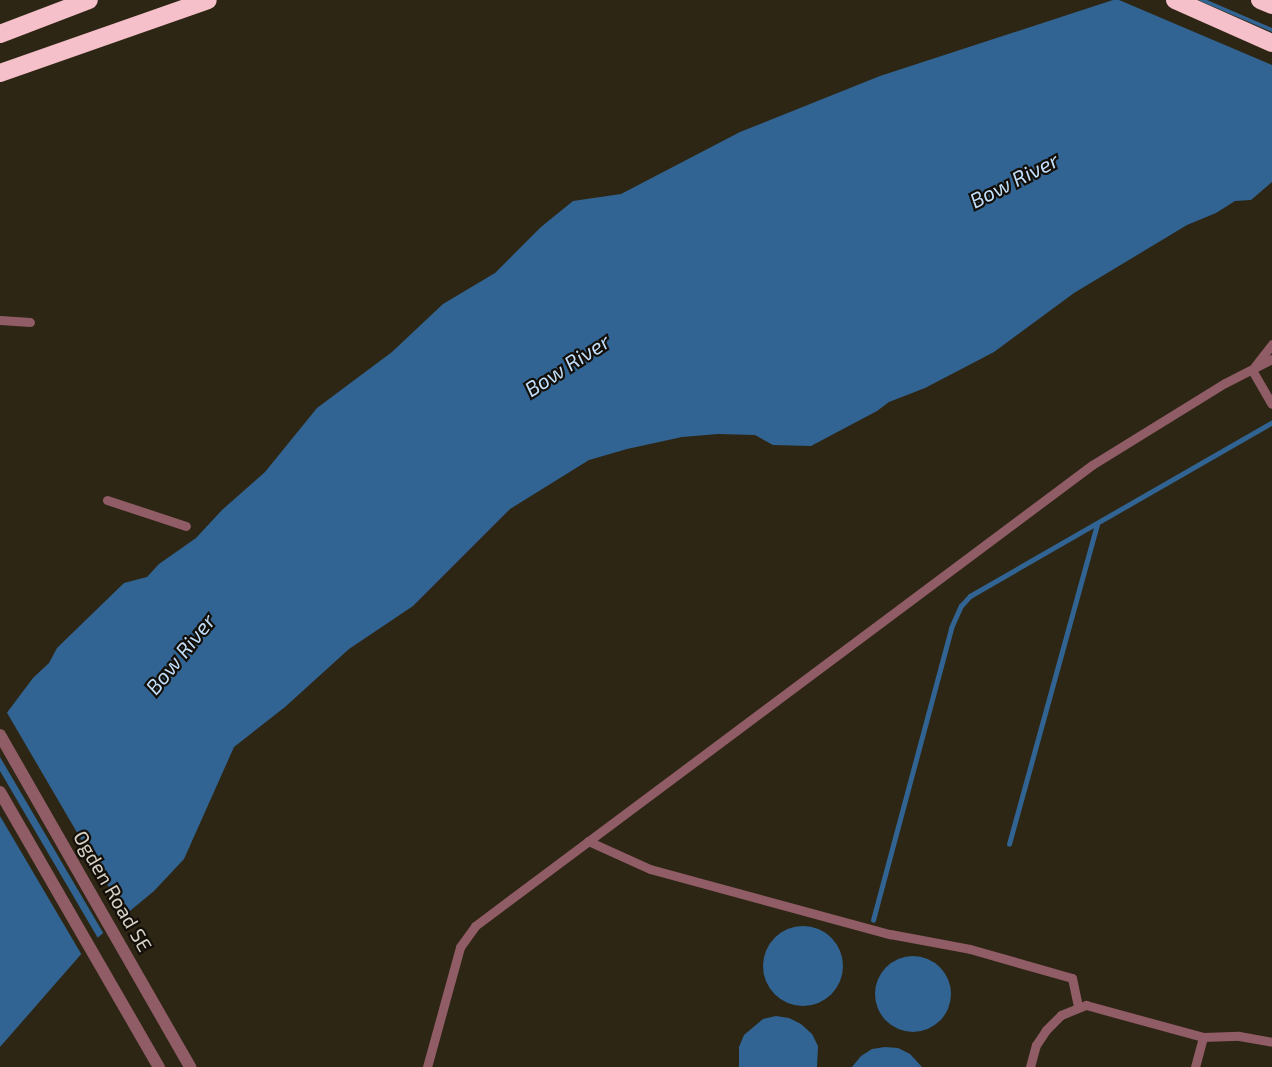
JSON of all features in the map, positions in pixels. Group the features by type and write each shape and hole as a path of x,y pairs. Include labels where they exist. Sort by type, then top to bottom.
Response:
{"highway":[{"path":"0,34 89,0"},
{"path":"8,70 208,0"},
{"path":"1174,0 1272,43"},
{"path":"1260,0 1272,5"}],"street":[{"name":"Ogden Road SE","path":"0,735 190,1067"},
{"path":"0,792 159,1067"}],"lane":[{"path":"0,320 30,322"},
{"path":"1252,370 1272,344"},
{"path":"427,1067 460,947 475,926 1092,465 1225,382 1272,359"},
{"path":"1252,370 1272,404"},
{"path":"107,500 186,526"},
{"path":"588,841 651,869 890,934 970,949 1072,978 1078,1007"},
{"path":"1030,1067 1036,1045 1046,1030 1061,1015 1086,1005 1203,1037 1239,1036 1272,1042"},
{"path":"1195,1067 1203,1037"}],"water":[{"name":"Bow River","path":"1113,0 1272,0 1272,182 1251,200 1235,201 1216,213 1187,225 1074,293 994,352 925,388 889,402 877,411 811,446 773,445 755,435 718,434 682,437 589,460 510,509 413,606 349,649 285,707 234,747 184,859 154,891 90,944 0,1047 0,722 33,678 49,663 57,648 124,583 147,577 159,564 196,538 222,510 265,472 317,408 392,352 443,304 495,273 541,227 573,201 621,194 740,132 880,76"},
{"path":"803,926 818,929 831,938 840,951 843,966 840,981 831,994 818,1003 803,1006 788,1003 775,994 766,981 763,966 766,951 775,938 788,929"},
{"path":"921,956 934,962 945,973 951,986 949,1009 934,1026 921,1032 905,1032 892,1026 877,1009 875,986 881,973 898,958"},
{"path":"776,1016 789,1018 801,1024 812,1034 818,1046 817,1067 739,1067 739,1047 744,1035 763,1019"},
{"path":"898,1048 910,1054 922,1067 852,1067 861,1056 872,1049"}],"pier":[{"path":"1119,0 1198,0 1272,32 1272,65"},
{"path":"1207,0 1272,0 1272,28"},
{"path":"6,711 127,918 105,936 0,757 0,718"},
{"path":"0,771 99,940 83,957 0,816"}],"waterway":[{"path":"873,920 951,628 961,606 970,596 1272,422"},
{"path":"1009,844 1097,525"}]}
